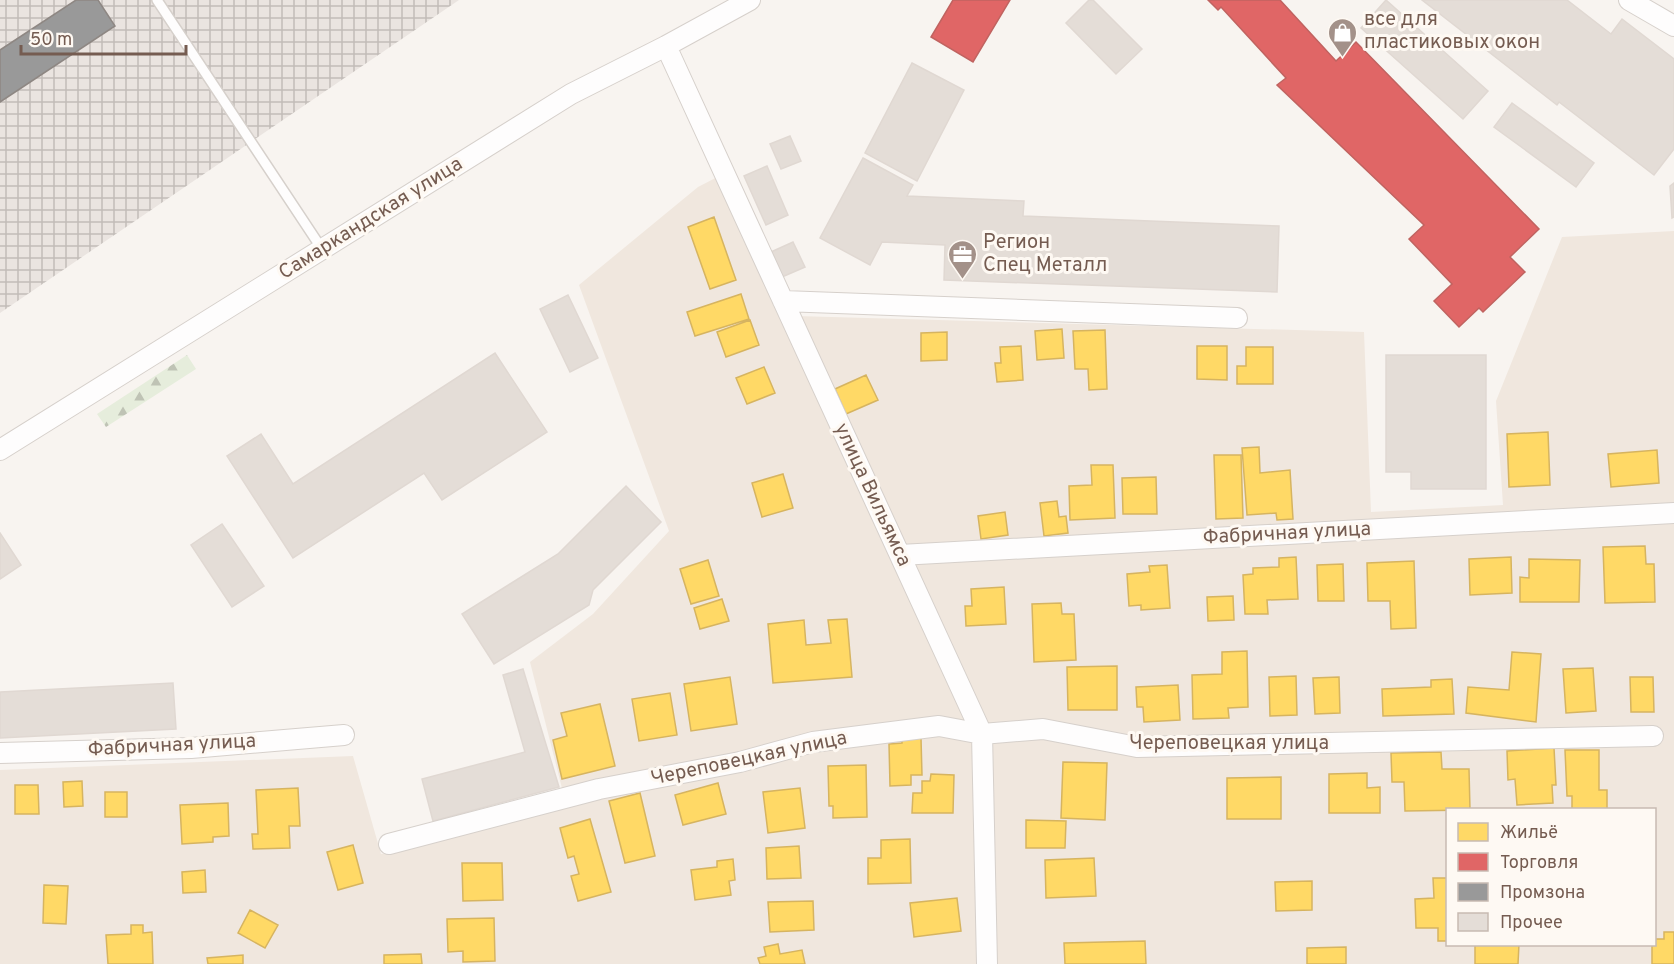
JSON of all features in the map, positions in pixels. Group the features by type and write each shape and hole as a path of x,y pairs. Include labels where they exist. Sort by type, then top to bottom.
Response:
{"street":[{"name":"Самаркандская улица","path":"0,450 571,94 750,0"},
{"path":"1629,0 1674,26"},
{"name":"улица Вильямса","path":"666,46 982,734 987,964"},
{"path":"783,301 1237,318"},
{"name":"Фабричная улица","path":"900,555 1674,513"},
{"name":"Череповецкая улица","path":"389,844 599,789 740,762 813,742 939,726 982,734 1043,729 1137,747 1653,736"},
{"name":"Фабричная улица","path":"0,753 190,748 344,735"}],"lane":[{"path":"157,0 322,249"}],"shaded area":[{"path":"0,0 459,0 0,313"},
{"path":"731,170 796,316 1364,332 1371,512 1503,505 1496,401 1562,237 1674,231 1674,964 0,964 0,770 353,756 381,854 567,808 530,662 593,614 669,531 579,285 698,187"}],"green space":[{"path":"187,355 196,369 106,427 97,414"}],"building: Жильё":[{"path":"714,217 736,280 710,289 688,227"},
{"path":"741,294 749,319 695,336 687,312"},
{"path":"750,320 759,345 726,357 717,332"},
{"path":"1062,329 1064,358 1037,360 1035,331"},
{"path":"1105,330 1107,389 1089,390 1088,369 1075,369 1073,331"},
{"path":"947,332 947,360 921,361 921,333"},
{"path":"1021,346 1023,380 997,382 995,363 1001,363 1000,347"},
{"path":"1197,346 1227,346 1227,380 1197,379"},
{"path":"1246,347 1273,347 1273,384 1237,384 1237,366 1246,366"},
{"path":"764,367 775,393 747,404 736,378"},
{"path":"866,375 878,400 846,414 835,389"},
{"path":"1548,432 1550,485 1509,487 1507,434"},
{"path":"1259,447 1260,473 1290,470 1293,519 1277,520 1276,513 1247,515 1242,448"},
{"path":"1657,450 1659,483 1611,487 1608,454"},
{"path":"1214,455 1241,455 1243,518 1216,519"},
{"path":"1091,465 1113,465 1115,518 1070,520 1069,486 1092,485"},
{"path":"783,474 793,508 762,517 752,483"},
{"path":"1156,477 1157,514 1123,514 1122,478"},
{"path":"1057,501 1059,517 1066,516 1068,533 1044,536 1040,503"},
{"path":"1005,512 1008,535 981,539 978,516"},
{"path":"1645,546 1646,564 1654,564 1655,602 1605,603 1603,547"},
{"path":"1296,557 1298,599 1267,600 1268,614 1245,614 1243,575 1253,574 1253,568 1279,567 1279,558"},
{"path":"1511,557 1512,593 1470,595 1469,559"},
{"path":"1529,559 1580,560 1579,602 1520,602 1520,577 1529,578"},
{"path":"708,560 719,596 691,604 680,569"},
{"path":"1414,561 1416,628 1391,629 1390,601 1368,601 1367,563"},
{"path":"1343,564 1344,601 1318,601 1317,565"},
{"path":"1167,565 1170,608 1141,610 1141,605 1129,606 1127,574 1150,572 1149,566"},
{"path":"1004,587 1006,624 966,626 965,606 972,606 971,589"},
{"path":"1233,596 1234,620 1208,621 1207,597"},
{"path":"722,599 729,621 700,629 694,608"},
{"path":"1061,603 1062,614 1074,614 1076,660 1034,662 1032,604"},
{"path":"847,619 852,677 773,683 768,624 804,620 806,645 831,643 828,620"},
{"path":"1247,651 1248,707 1228,708 1229,718 1193,719 1192,675 1222,674 1222,652"},
{"path":"1512,652 1541,654 1536,722 1466,713 1468,687 1509,690"},
{"path":"1117,666 1117,710 1068,710 1067,667"},
{"path":"1593,668 1596,711 1566,713 1563,669"},
{"path":"1296,676 1297,715 1270,716 1269,677"},
{"path":"730,677 737,724 691,731 684,684"},
{"path":"1339,677 1340,713 1315,714 1313,678"},
{"path":"1630,677 1653,677 1654,712 1631,712"},
{"path":"1452,679 1454,714 1383,716 1382,689 1431,687 1431,680"},
{"path":"1178,685 1180,720 1144,722 1143,707 1137,707 1136,687"},
{"path":"670,693 677,735 639,741 632,699"},
{"path":"600,704 615,766 562,779 553,740 567,736 561,713"},
{"path":"902,738 921,738 922,775 911,775 911,785 890,786 889,744 902,743"},
{"path":"1554,748 1556,785 1552,785 1553,803 1517,805 1515,779 1508,780 1507,751"},
{"path":"1565,750 1599,750 1599,790 1607,790 1607,808 1572,808 1572,796 1567,796"},
{"path":"1441,752 1442,769 1469,769 1470,808 1405,811 1404,782 1392,782 1391,753"},
{"path":"1063,762 1107,763 1105,820 1061,818"},
{"path":"866,765 867,817 833,818 833,806 829,806 828,766"},
{"path":"1367,773 1367,788 1380,787 1380,813 1329,813 1329,774"},
{"path":"931,774 954,775 953,813 912,813 913,793 922,793 922,781 930,781"},
{"path":"1281,777 1281,819 1227,819 1227,778"},
{"path":"82,781 83,806 64,807 63,782"},
{"path":"718,783 726,814 683,825 675,795"},
{"path":"15,785 38,785 39,814 15,814"},
{"path":"298,788 300,826 289,826 290,848 253,849 252,834 258,834 256,790"},
{"path":"800,788 805,828 768,833 763,792"},
{"path":"105,792 127,792 127,817 105,817"},
{"path":"640,793 655,856 625,863 609,801"},
{"path":"228,803 229,836 213,837 213,842 182,844 180,805"},
{"path":"590,819 611,892 578,901 571,876 579,874 574,856 568,858 560,828"},
{"path":"1026,820 1066,821 1065,848 1026,848"},
{"path":"910,839 911,883 868,884 868,858 881,858 881,840"},
{"path":"353,845 363,883 338,890 327,852"},
{"path":"799,846 801,878 767,879 766,848"},
{"path":"1094,858 1096,896 1046,898 1045,860"},
{"path":"733,859 735,880 729,881 731,895 695,900 691,870 717,867 717,861"},
{"path":"462,863 502,863 503,900 463,901"},
{"path":"205,870 206,892 183,893 182,872"},
{"path":"1433,878 1446,878 1446,941 1438,941 1438,928 1416,928 1415,899 1434,898"},
{"path":"1312,881 1312,910 1276,911 1275,882"},
{"path":"44,885 68,886 66,924 43,923"},
{"path":"957,898 961,931 914,937 910,903"},
{"path":"813,901 814,930 770,932 768,902"},
{"path":"250,910 278,925 265,948 238,933"},
{"path":"494,918 495,961 463,962 463,951 448,952 447,919"},
{"path":"131,925 143,925 143,933 152,932 153,964 108,964 106,935 131,934"},
{"path":"1664,932 1674,932 1674,964 1652,964 1652,946 1656,946 1656,939 1664,939"},
{"path":"1145,941 1146,964 1065,964 1064,943"},
{"path":"778,944 780,954 802,950 805,964 760,964 758,958 766,956 764,947"},
{"path":"1475,946 1519,946 1518,964 1475,964"},
{"path":"1346,947 1346,964 1307,964 1307,948"},
{"path":"421,954 422,964 384,964 384,955"},
{"path":"243,955 243,964 208,964 207,958"}],"building: Торговля":[{"path":"953,0 1010,0 973,62 931,37"},
{"path":"1208,0 1280,0 1336,61 1356,42 1539,229 1510,257 1525,272 1483,312 1479,308 1459,327 1434,301 1452,284 1409,239 1424,225 1277,85 1286,78 1221,7 1218,10"}],"building: Промзона":[{"path":"76,0 98,0 115,26 0,102 0,50"}],"building: Прочее":[{"path":"1089,0 1093,0 1142,49 1116,74 1066,23"},
{"path":"1386,0 1488,91 1463,119 1361,28"},
{"path":"1422,0 1567,0 1611,34 1622,19 1674,59 1674,149 1654,175 1559,102 1557,105"},
{"path":"912,63 964,90 917,181 865,153"},
{"path":"1512,103 1594,163 1576,187 1494,127"},
{"path":"790,136 801,161 781,169 770,144"},
{"path":"863,158 913,185 907,196 1024,201 1023,216 1279,226 1277,292 944,280 945,245 882,242 870,265 820,238"},
{"path":"767,166 788,215 766,225 744,176"},
{"path":"1674,183 1674,217 1672,218 1670,186"},
{"path":"793,242 805,267 782,277 771,252"},
{"path":"568,295 598,358 570,372 540,309"},
{"path":"495,353 547,432 442,500 424,473 293,558 227,456 261,434 293,484"},
{"path":"1386,355 1486,355 1486,489 1411,489 1411,472 1386,472"},
{"path":"626,486 661,522 593,590 589,605 494,664 462,614 558,554"},
{"path":"222,524 264,586 232,607 191,545"},
{"path":"0,533 21,565 0,579"},
{"path":"523,669 559,787 433,821 422,779 525,752 503,675"},
{"path":"173,683 176,729 0,738 0,692"}],"place":[{"name":"все для пластиковых окон","path":"1343,58"},
{"name":"Регион Спец Металл","path":"962,280"}]}
